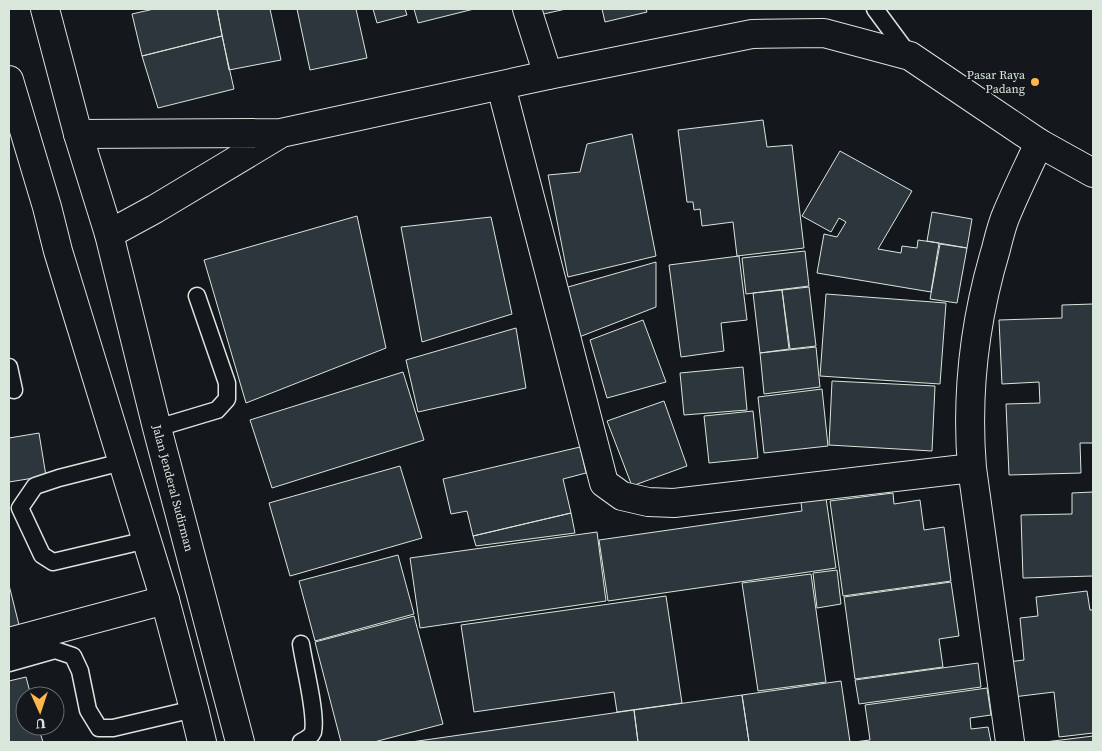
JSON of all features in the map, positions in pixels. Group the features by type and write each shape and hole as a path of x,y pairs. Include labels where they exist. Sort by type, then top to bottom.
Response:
{"main road":[{"name":"Jalan Jenderal Sudirman","path":"45,9 78,134 109,234 157,428 240,742"},
{"path":"527,9 548,75"},
{"path":"78,134 281,133 548,75 752,34 824,33 910,56 1039,144 1093,173"},
{"path":"9,80 14,116 47,207 58,251 165,600 202,742"},
{"path":"501,86 604,483 622,496 648,502 674,503 972,468"},
{"path":"109,234 281,133"},
{"path":"1010,742 972,468 970,442 971,404 978,322 988,277 1006,214 1039,144"},
{"path":"9,642 165,600"}],"lane":[{"path":"875,9 910,56"},
{"path":"157,428 217,410 227,399 227,383 197,296"},
{"path":"9,366 14,390"},
{"path":"122,462 35,486 20,508 42,555 53,562 146,540"},
{"path":"301,644 313,714 312,733 310,737 301,742"},
{"path":"9,663 56,650 74,656 80,671 88,710 99,728 113,728 194,709"}],"building":[{"path":"154,9 217,9 222,36 142,56 132,14"},
{"path":"217,9 270,9 281,60 229,70"},
{"path":"297,9 356,9 367,58 310,70"},
{"path":"373,9 405,9 407,15 377,23"},
{"path":"414,9 474,9 418,23"},
{"path":"537,9 566,9 539,15"},
{"path":"602,9 646,9 647,12 605,22"},
{"path":"222,36 234,89 158,108 142,56"},
{"path":"763,120 767,147 792,145 804,248 737,256 733,222 702,226 700,209 694,210 693,202 687,202 678,130"},
{"path":"632,134 656,256 568,277 548,175 580,172 587,144"},
{"path":"840,151 912,191 878,249 901,253 902,246 917,248 918,240 939,243 931,292 817,273 824,234 837,237 846,222 839,218 831,232 802,216"},
{"path":"932,212 972,219 967,248 927,241"},
{"path":"357,216 386,348 246,403 204,260"},
{"path":"491,217 512,314 422,342 401,227"},
{"path":"940,244 967,248 957,303 930,299"},
{"path":"805,251 809,286 746,294 742,258"},
{"path":"739,256 747,320 721,323 724,351 681,357 669,265"},
{"path":"656,262 656,307 574,339 561,289"},
{"path":"809,287 816,346 790,349 782,290"},
{"path":"782,290 789,349 760,353 753,293"},
{"path":"826,294 946,303 940,384 820,376"},
{"path":"1093,304 1093,443 1080,443 1081,473 1009,475 1006,404 1040,403 1039,382 1002,384 999,320 1062,318 1062,305"},
{"path":"643,320 666,382 607,398 590,340"},
{"path":"516,328 526,388 418,412 406,360"},
{"path":"816,347 820,387 764,394 760,353"},
{"path":"743,367 747,410 684,415 680,373"},
{"path":"403,372 424,440 272,488 250,420"},
{"path":"832,381 935,386 932,451 829,445"},
{"path":"822,389 828,446 764,453 758,397"},
{"path":"664,401 687,466 632,486 607,421"},
{"path":"753,411 758,458 709,463 704,416"},
{"path":"39,433 46,476 9,482 9,438"},
{"path":"580,447 586,473 563,479 571,513 473,536 467,511 451,514 443,479"},
{"path":"400,466 422,538 290,576 269,503"},
{"path":"1093,492 1093,576 1023,578 1021,515 1072,514 1072,493"},
{"path":"893,493 894,504 920,500 924,530 944,527 951,581 843,596 830,501"},
{"path":"826,498 836,568 608,601 599,540 802,511 801,502"},
{"path":"571,513 575,533 476,546 473,536"},
{"path":"597,532 606,601 420,628 410,558"},
{"path":"398,555 414,614 315,641 299,581"},
{"path":"837,570 841,604 817,608 813,573"},
{"path":"811,574 826,682 758,691 742,583"},
{"path":"951,582 959,636 939,639 943,667 855,679 844,597"},
{"path":"9,585 20,629 9,631"},
{"path":"1087,591 1090,610 1093,610 1093,733 1059,737 1054,692 1013,697 1008,662 1024,660 1020,618 1038,616 1036,597"},
{"path":"666,596 682,703 617,712 614,692 474,712 461,625"},
{"path":"414,616 443,724 374,742 341,742 315,642"},
{"path":"978,663 981,687 859,704 855,680"},
{"path":"26,677 28,686 15,686 15,736 41,736 43,742 9,742 9,681"},
{"path":"841,681 850,742 749,742 742,695"},
{"path":"987,688 991,715 970,718 971,729 988,727 991,742 854,742 870,740 865,705"},
{"path":"742,695 749,742 638,742 634,710"},
{"path":"634,710 638,742 411,742"},
{"path":"1093,736 1093,742 1045,742"}],"place":[{"name":"Pasar Raya Padang","path":"1035,82"}]}
